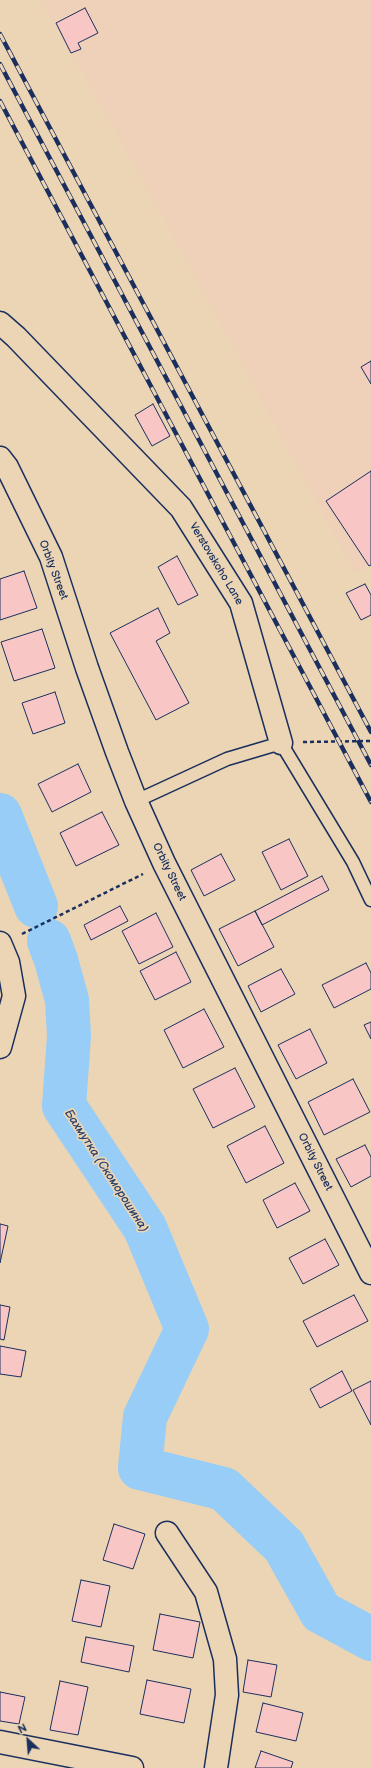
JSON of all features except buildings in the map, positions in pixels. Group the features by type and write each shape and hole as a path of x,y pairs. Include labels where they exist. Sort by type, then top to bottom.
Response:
{"street":[{"name":"Verstovskoho Lane","path":"0,323 22,343 181,508 241,603 281,742"},
{"name":"Orbity Street","path":"0,458 7,467 51,557 87,668 136,801 164,863 371,1273"},
{"path":"0,1047 14,996 8,962 1,943"},
{"path":"167,1533 206,1592 224,1660 227,1695 216,1768"},
{"path":"0,1742 132,1768"}],"lane":[{"path":"136,801 227,759 281,742"},
{"name":"Verstovskoho Lane","path":"281,742 352,862 371,900"}],"path":[{"path":"281,742 371,741"},
{"path":"1,943 164,863"}],"shaded area":[{"path":"41,0 371,0 371,564 355,574 135,166"}],"waterway":[{"name":"Бахмутка (Скоморошина)","path":"0,815 36,906"},
{"name":"Бахмутка (Скоморошина)","path":"49,941 67,1000 69,1036 64,1106 145,1228 187,1329 145,1417 140,1468 224,1489 284,1546 321,1612 371,1639"}],"railway":[{"path":"0,34 371,732"},
{"path":"0,64 371,765"},
{"path":"0,101 371,802"}]}
